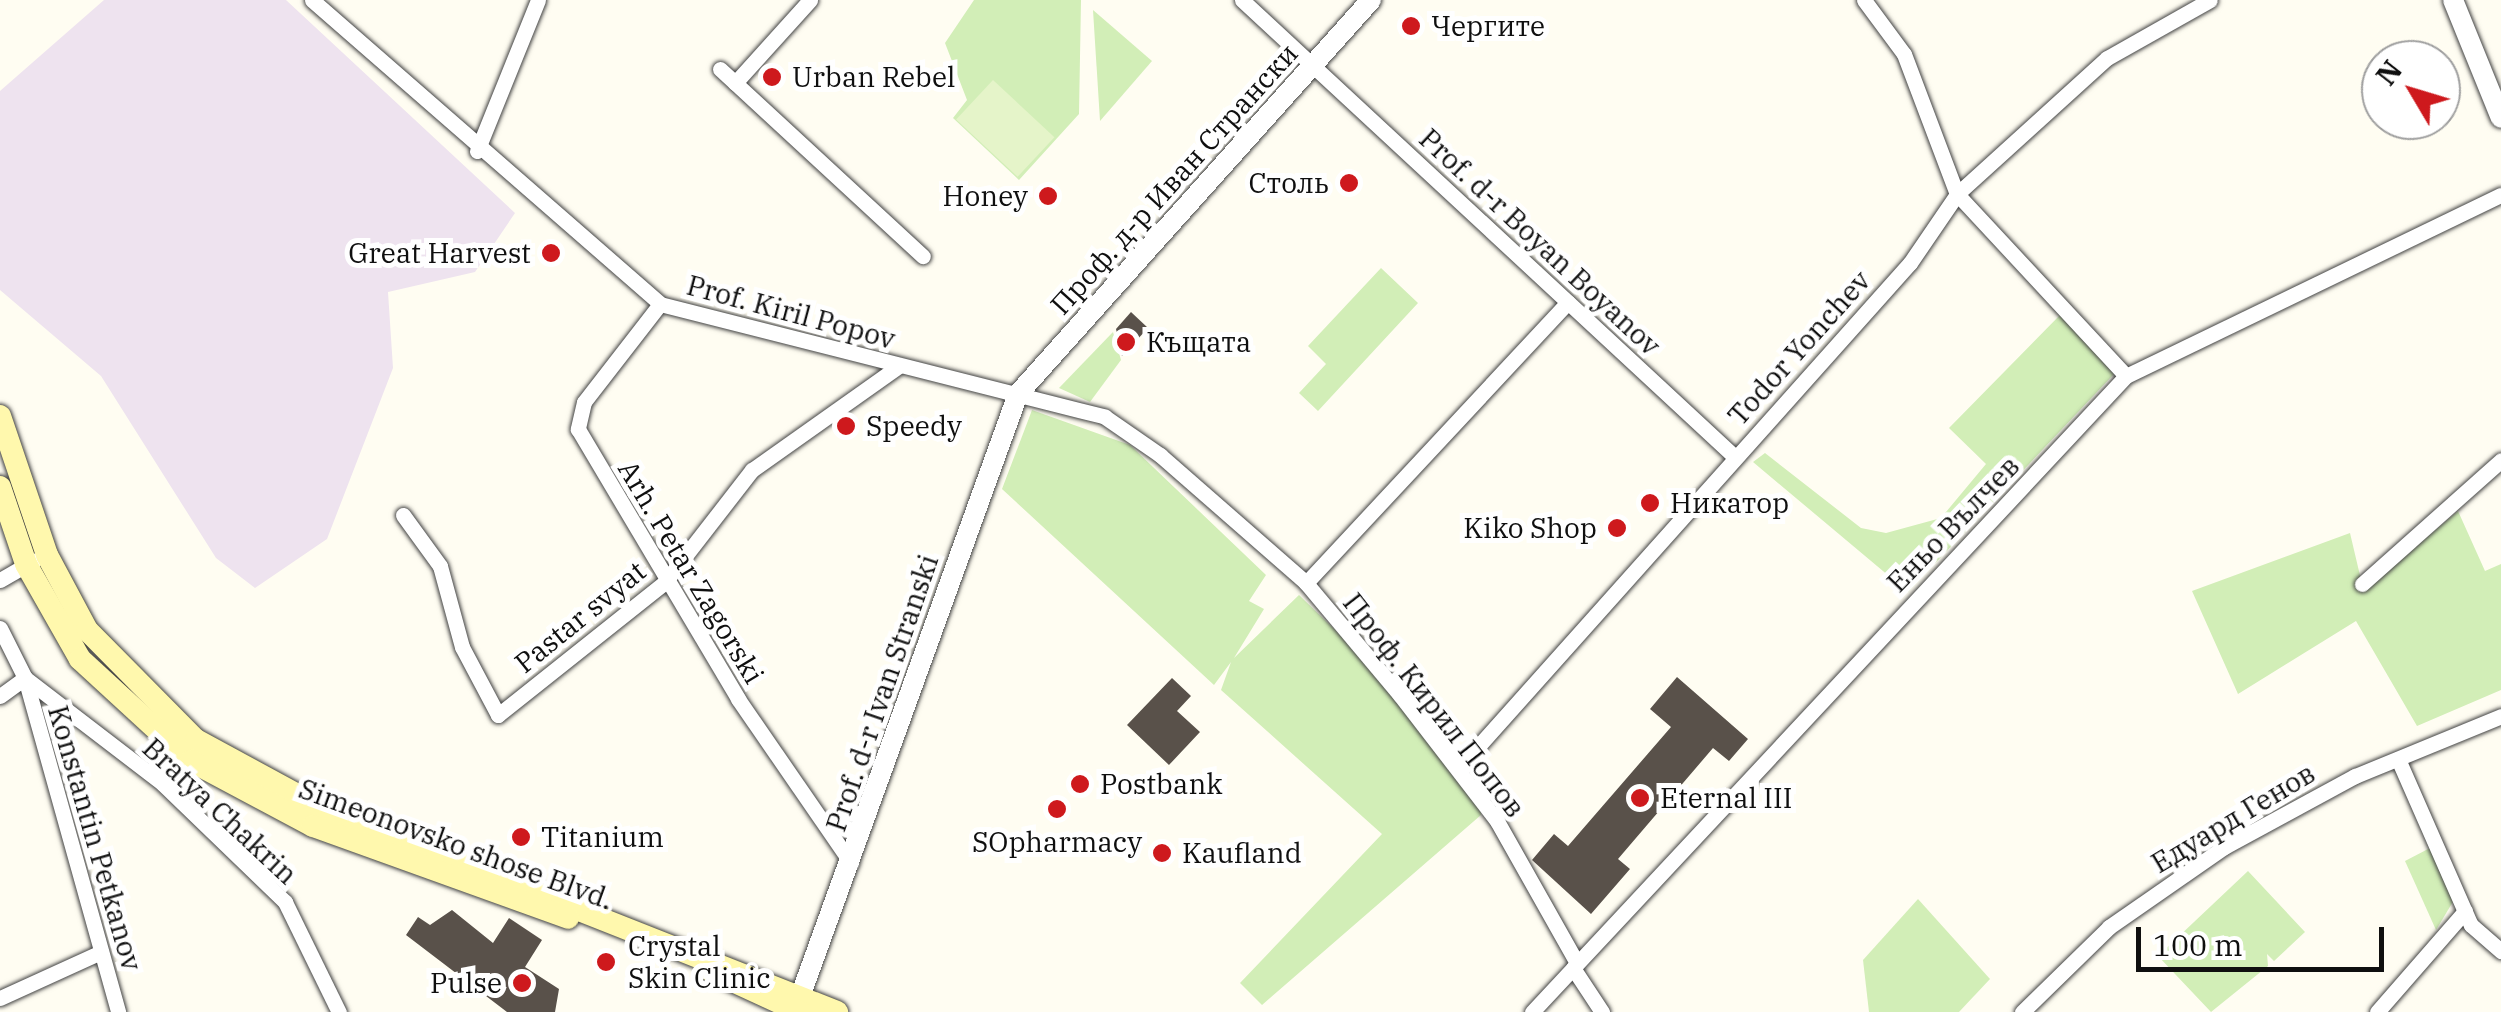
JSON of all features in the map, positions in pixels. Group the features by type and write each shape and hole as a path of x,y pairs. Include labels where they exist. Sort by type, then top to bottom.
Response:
{"main road":[{"name":"Simeonovsko shose Blvd.","path":"0,416 36,560"},
{"name":"Simeonovsko shose Blvd.","path":"0,487 107,690 245,795 799,1007 837,1012"}],"street":[{"name":"Prof. Kiril Popov","path":"312,0 477,151 660,304 1104,417 1306,583"},
{"path":"477,151 538,0"},
{"path":"736,83 810,0"},
{"name":"Prof. d-r Boyan Boyanov","path":"1242,0 1734,456"},
{"name":"Проф. д-р Иван Странски","path":"1018,394 1371,0"},
{"path":"1864,0 1904,54 1957,194 2126,376"},
{"name":"Todor Yonchev","path":"1458,769 1910,262 1957,194 2107,58 2210,0"},
{"path":"2453,0 2501,118"},
{"path":"720,70 923,256"},
{"name":"Еньо Вълчев","path":"1532,1012 2126,376 2501,195"},
{"path":"1306,583 1568,302"},
{"name":"Arh. Petar Zagorski","path":"660,304 578,415 584,444 665,582 851,863"},
{"name":"Pastar svyat","path":"403,514 440,566 462,647 498,714 665,582 752,470 899,366"},
{"name":"Prof. d-r Ivan Stranski","path":"799,1007 1018,394"},
{"path":"2362,584 2501,460"},
{"path":"0,580 36,560"},
{"name":"Проф. Кирил Попов","path":"1306,583 1458,769 1575,966"},
{"path":"0,628 26,678 0,696"},
{"name":"Konstantin Petkanov","path":"26,678 118,1012"},
{"name":"Bratya Chakrin","path":"26,678 164,784 285,902 339,1012"},
{"name":"Едуард Генов","path":"2022,1012 2109,927 2210,856 2398,759 2501,716"},
{"path":"2398,759 2464,911 2501,951"},
{"path":"2377,1012 2464,911"},
{"path":"0,998 101,952"},
{"path":"1575,966 1602,1012"}],"shaded area":[{"path":"104,0 286,0 515,213 475,272 388,292 393,368 327,539 255,588 216,558 101,376 0,290 0,91"}],"green space":[{"path":"974,0 1081,0 1079,114 1019,180 953,118 967,100 945,43"},
{"path":"1093,10 1152,61 1100,121"},
{"path":"993,80 1054,137 1018,177 956,119"},
{"path":"1381,268 1418,303 1318,411 1299,393 1326,364 1308,346"},
{"path":"2060,315 2114,374 1908,592 1753,462 1765,453 1861,528 1886,533 1941,518 1986,464 1949,428"},
{"path":"1113,332 1121,360 1090,402 1059,388"},
{"path":"1032,410 1130,445 1266,575 1249,601 1264,609 1234,658 1299,595 1478,768 1481,815 1262,1005 1240,983 1382,834 1221,690 1231,662 1214,685 1002,489"},
{"path":"2458,511 2485,571 2501,564 2501,690 2417,726 2356,621 2238,694 2192,591 2350,533 2362,584 2376,580"},
{"path":"2430,848 2454,900 2436,930 2405,861"},
{"path":"2248,871 2305,932 2274,961 2267,954 2268,966 2211,1012 2158,956"},
{"path":"1918,899 1990,979 1959,1012 1869,1012 1863,960"}],"building":[{"name":"Къщата","path":"1131,312 1148,328 1122,356 1116,329"},
{"name":"Eternal III","path":"1677,677 1748,739 1729,761 1713,748 1618,859 1630,869 1591,914 1532,860 1554,834 1568,846 1671,727 1650,709"},
{"path":"1172,678 1191,696 1177,711 1200,732 1169,765 1127,725"},
{"path":"452,910 493,943 509,918 542,940 525,967 559,989 555,1012 507,1012 406,935 418,917 430,925"}],"place":[{"name":"Чергите","path":"1411,26"},
{"name":"Urban Rebel","path":"772,77"},
{"name":"Столь","path":"1349,183"},
{"name":"Honey","path":"1048,196"},
{"name":"Great Harvest","path":"551,253"},
{"name":"Къщата","path":"1126,342"},
{"name":"Speedy","path":"846,426"},
{"name":"Никатор","path":"1650,503"},
{"name":"Kiko Shop","path":"1617,528"},
{"name":"Postbank","path":"1080,784"},
{"name":"Eternal III","path":"1640,798"},
{"name":"SOpharmacy","path":"1057,809"},
{"name":"Titanium","path":"521,837"},
{"name":"Kaufland","path":"1162,853"},
{"name":"Crystal Skin Clinic","path":"606,962"},
{"name":"Pulse","path":"522,983"}]}
